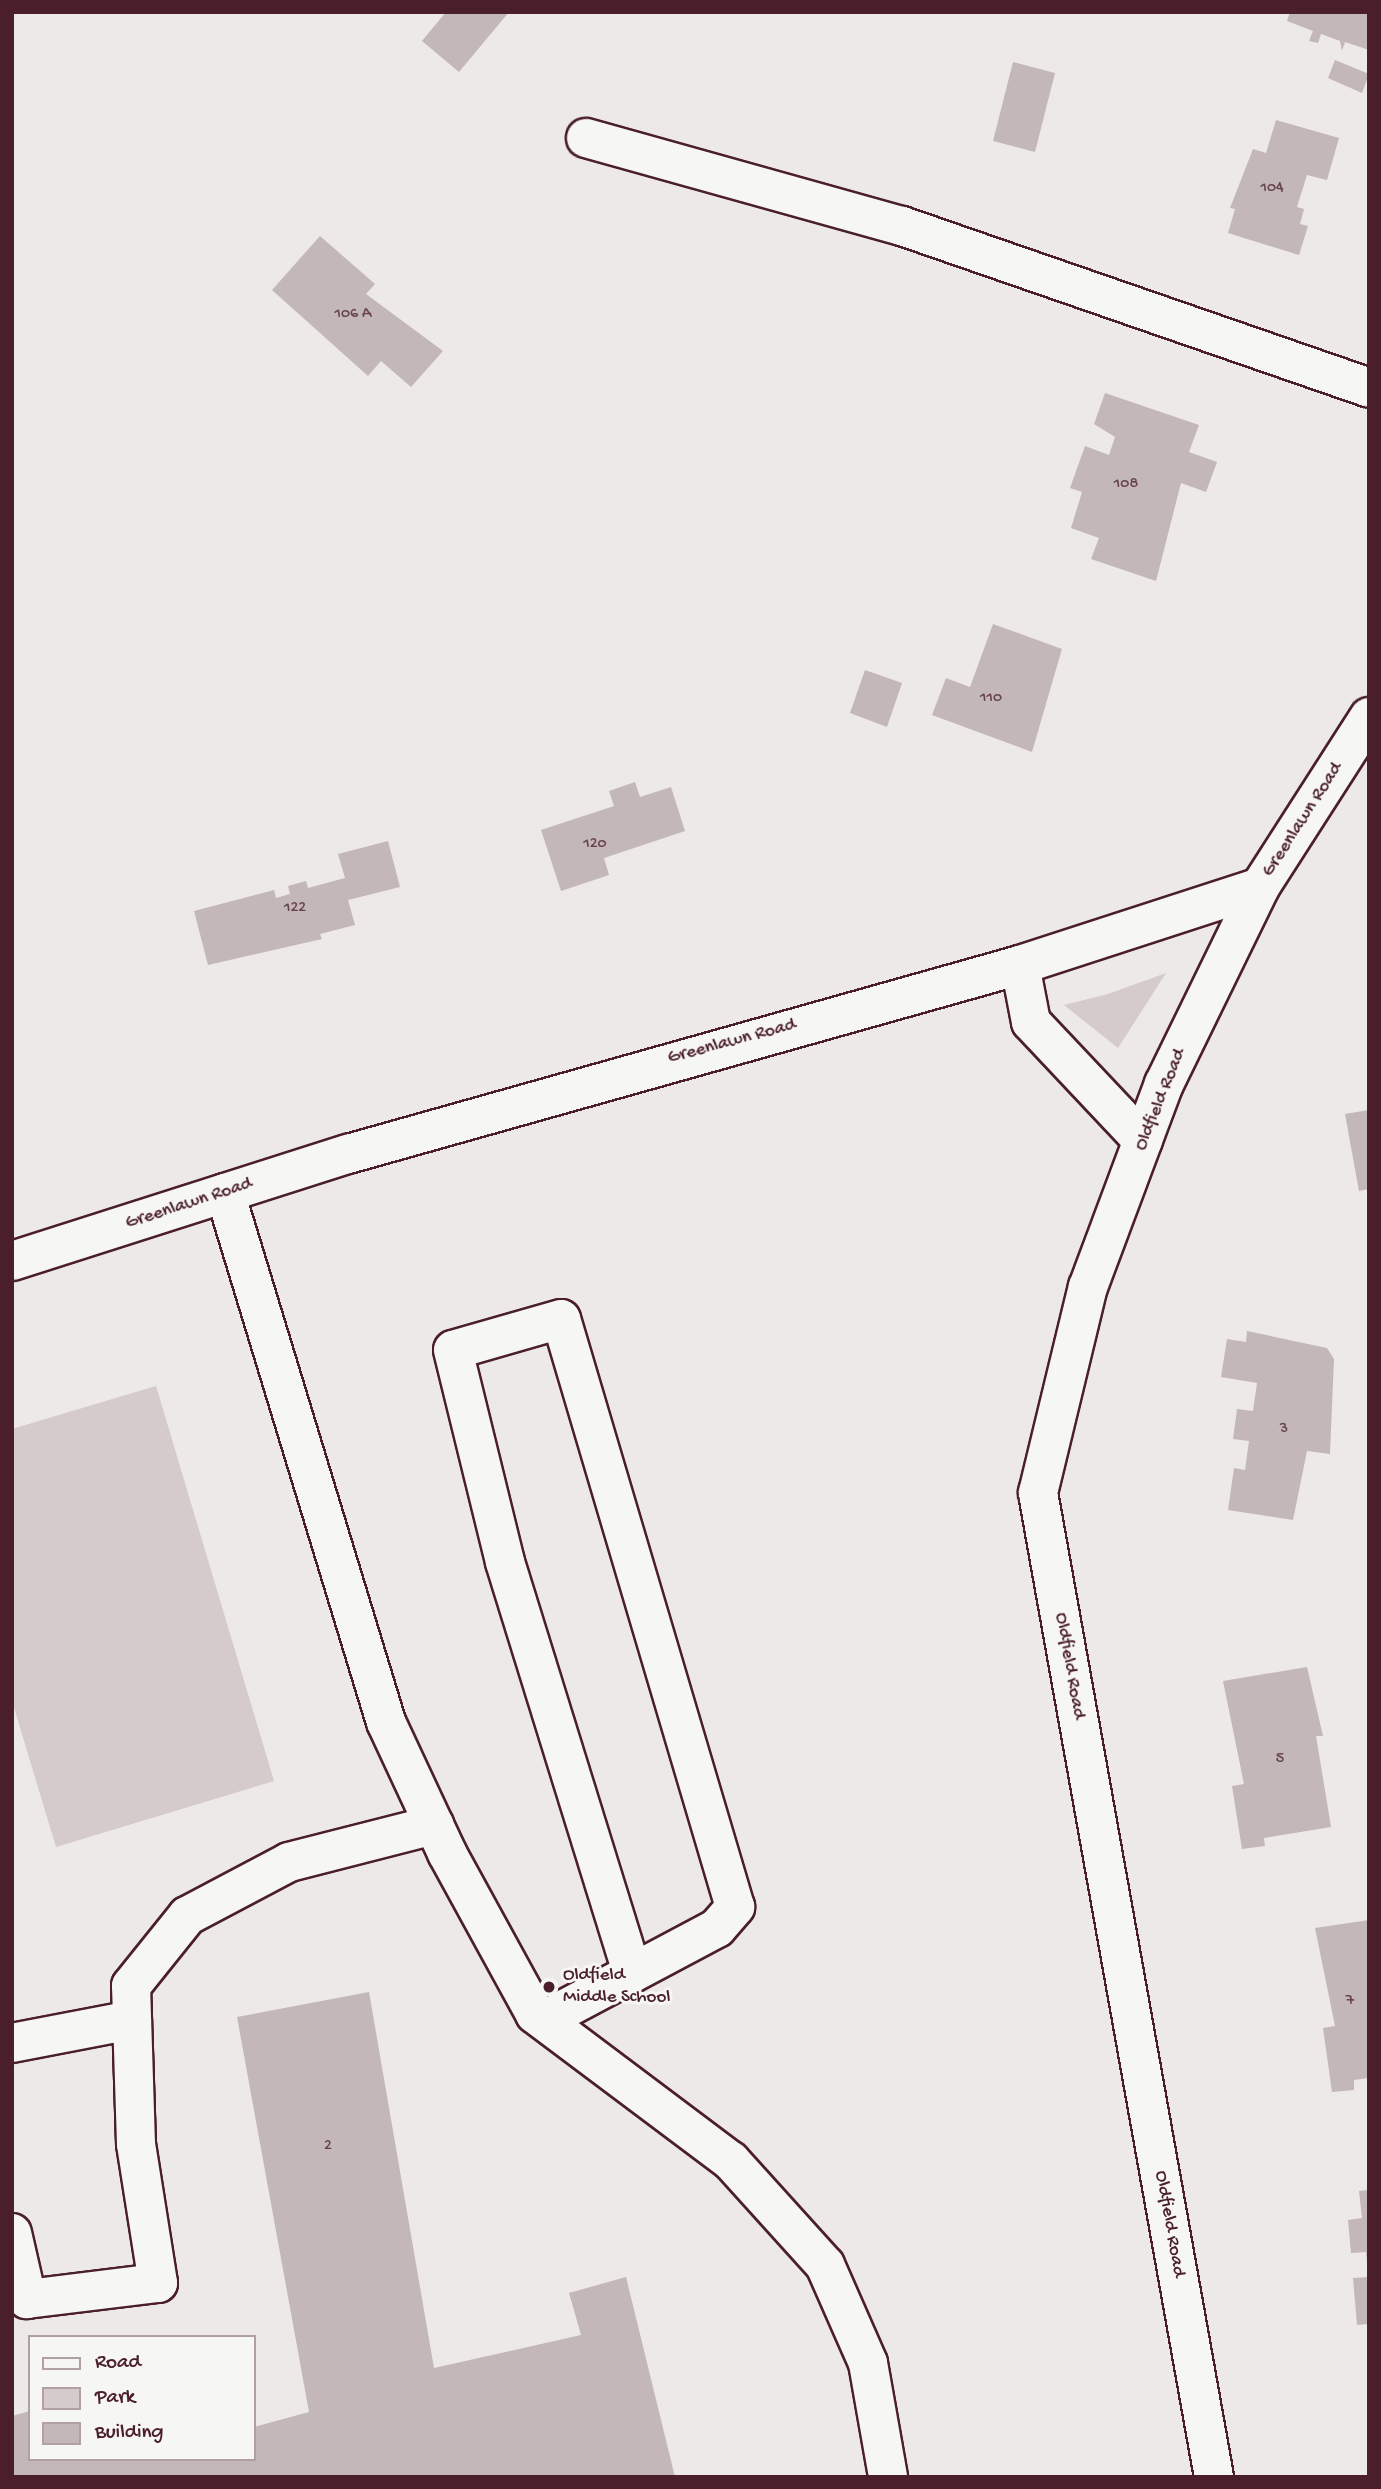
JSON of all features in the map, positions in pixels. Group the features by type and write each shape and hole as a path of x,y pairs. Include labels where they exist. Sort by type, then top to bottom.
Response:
{"main road":[{"path":"586,138 902,226 1369,388"},
{"name":"Greenlawn Road","path":"12,1261 225,1193 666,1060 1020,965 1260,887 1369,717"},
{"name":"Oldfield Road","path":"1214,2477 1038,1493 1088,1287 1143,1141 1260,887"},
{"path":"1020,965 1031,1022 1143,1141"},
{"path":"225,1193 386,1722 434,1825 544,2020 731,2161 825,2265 868,2363 888,2477"},
{"path":"544,2020 717,1928 735,1907 561,1319 453,1350 505,1562 632,1973"},
{"path":"12,2234 27,2299 158,2283 136,2144 131,1986 187,1916 289,1861 434,1825"},
{"path":"12,2043 132,2020"}],"green space":[{"path":"1166,973 1118,1048 1064,1005 1108,994"},
{"path":"156,1386 274,1781 56,1847 12,1701 12,1429"}],"building":[{"path":"446,12 509,12 459,72 422,41"},
{"path":"1290,12 1369,12 1369,50 1345,42 1342,51 1340,41 1321,34 1318,43 1309,41 1313,31 1287,21"},
{"path":"1335,60 1369,74 1362,93 1328,78"},
{"path":"1013,62 1055,73 1035,152 993,141"},
{"path":"1276,120 1339,138 1327,180 1307,175 1297,207 1304,209 1300,224 1308,226 1299,255 1228,233 1235,209 1230,208 1253,149 1266,153"},
{"path":"320,236 375,284 366,294 443,351 411,387 381,361 368,376 272,290"},
{"path":"1105,393 1199,425 1189,452 1217,462 1206,492 1181,483 1156,581 1091,559 1099,538 1071,528 1082,492 1070,488 1085,446 1109,455 1115,437 1094,424"},
{"path":"993,624 1062,649 1032,752 932,715 946,678 970,687"},
{"path":"865,670 902,683 887,727 850,713"},
{"path":"635,782 640,797 671,787 685,831 604,858 609,875 561,891 541,830 614,806 609,791"},
{"path":"388,841 400,887 348,900 355,925 320,934 322,939 208,965 194,911 274,890 276,898 290,894 288,886 306,881 308,888 345,878 338,854"},
{"path":"1369,1110 1369,1189 1359,1191 1345,1114"},
{"path":"1247,1331 1327,1348 1334,1359 1330,1454 1307,1451 1293,1520 1228,1510 1234,1468 1245,1470 1249,1441 1233,1439 1237,1409 1253,1411 1257,1383 1221,1377 1227,1339 1246,1342"},
{"path":"1307,1667 1323,1736 1316,1736 1331,1827 1264,1838 1265,1846 1242,1849 1232,1786 1244,1784 1223,1681"},
{"path":"1369,1920 1369,2078 1354,2080 1354,2090 1332,2092 1323,2028 1335,2026 1315,1928"},
{"path":"369,1992 434,2368 581,2335 569,2293 626,2277 675,2477 12,2477 12,2416 28,2412 28,2461 256,2461 256,2426 309,2412 237,2017"},
{"path":"1369,2190 1367,2261 1366,2252 1351,2253 1348,2220 1362,2218 1359,2191"},
{"path":"1369,2277 1369,2324 1357,2325 1353,2278"}],"place":[{"name":"Oldfield Middle School","path":"549,1987"}]}
